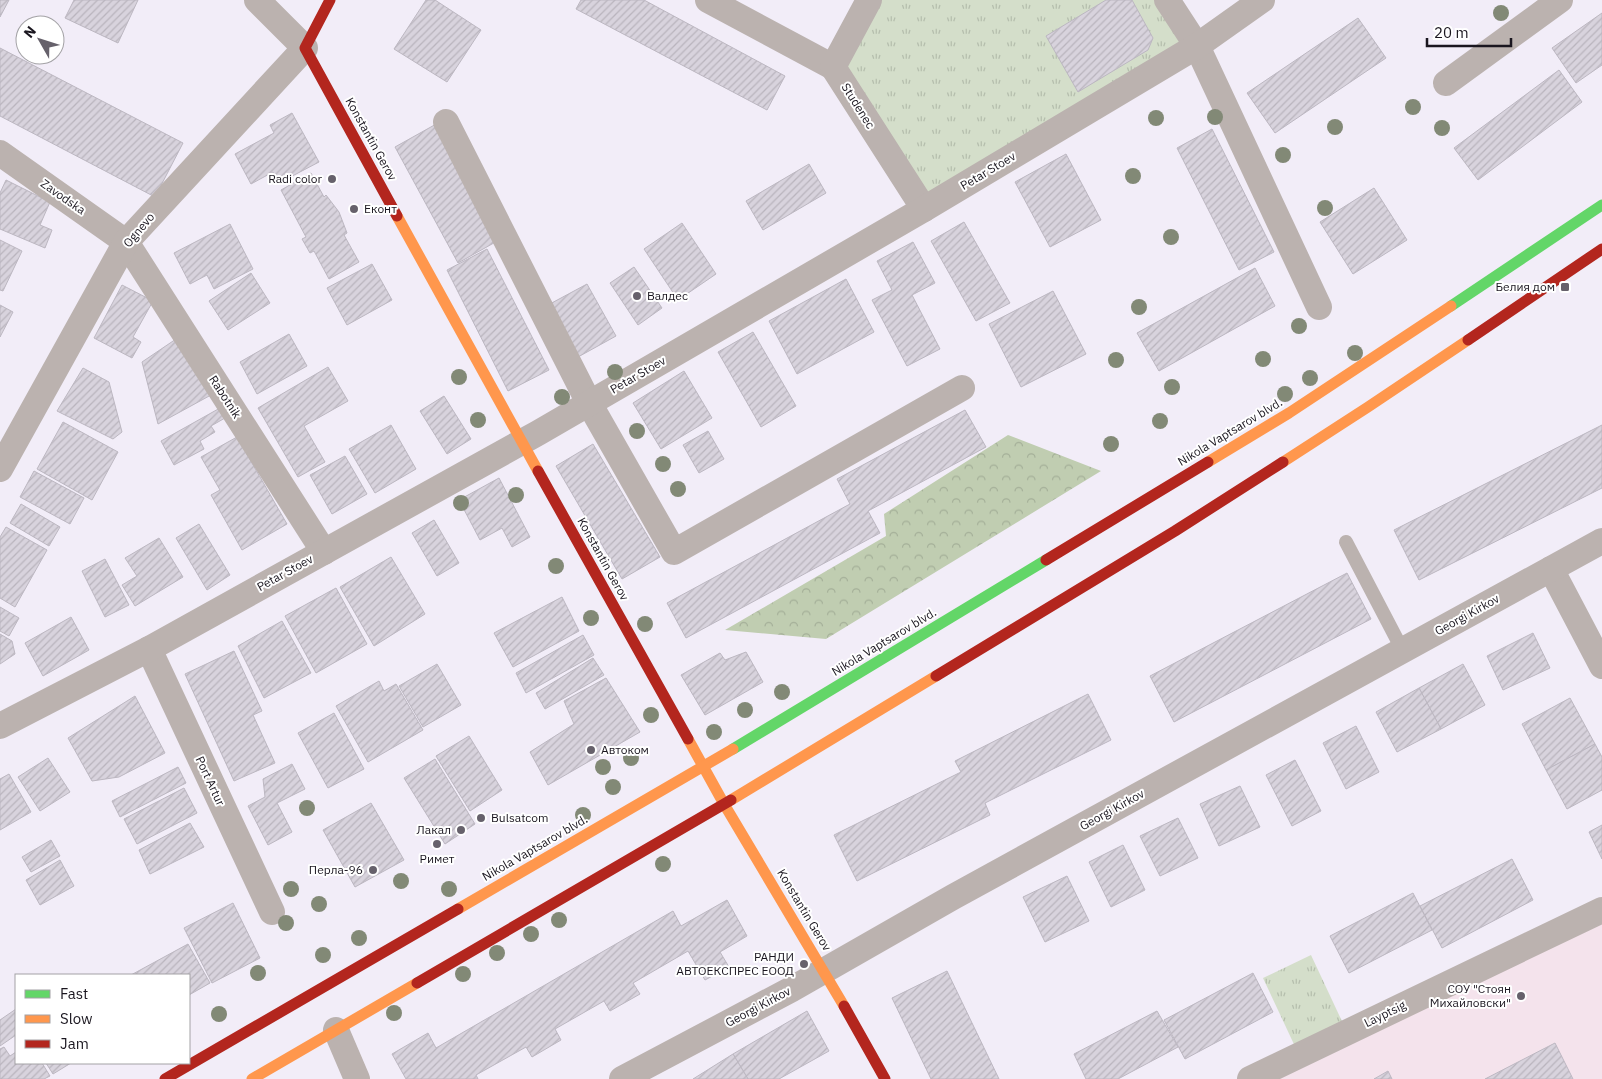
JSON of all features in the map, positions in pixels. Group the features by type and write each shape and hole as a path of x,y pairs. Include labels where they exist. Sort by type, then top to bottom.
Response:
{"street":[{"path":"258,0 305,48 330,0"},
{"path":"708,0 833,67 869,0"},
{"path":"1168,0 1197,46 1319,307"},
{"name":"Petar Stoev","path":"0,726 149,649 522,442 924,209 1197,46 1262,0"},
{"path":"1446,83 1560,0"},
{"name":"Ognevo","path":"0,469 126,242 305,48"},
{"name":"Konstantin Gerov","path":"305,48 724,804 824,970 885,1079"},
{"name":"Studenec","path":"833,67 924,209"},
{"path":"446,122 589,403 674,552 962,388"},
{"name":"Zavodska","path":"0,152 126,242"},
{"name":"Nikola Vaptsarov blvd.","path":"165,1079 704,767 1289,413 1602,205"},
{"name":"Rabotnik","path":"126,242 324,552"},
{"path":"252,1079 724,804 1175,531 1368,407 1602,249"},
{"name":"Georgi Kirkov","path":"622,1079 824,970 953,897 1602,541"},
{"path":"1551,569 1602,666"},
{"name":"Port Artur","path":"149,649 272,912"},
{"name":"Layptsig","path":"1250,1079 1602,910"},
{"path":"336,1030 357,1079"}],"lane":[{"path":"1346,542 1403,651"}],"shaded area":[{"name":"СОУ \"Стоян Михайловски\"","path":"1602,913 1602,1079 1278,1079"}],"green space":[{"path":"869,0 1167,0 1197,46 924,209 833,67"},
{"path":"1008,435 1101,471 826,639 725,630 886,536 884,514"},
{"path":"1311,955 1347,1032 1299,1055 1263,978"}],"building":[{"path":"0,0 9,0 0,17"},
{"path":"74,0 138,0 118,43 65,18"},
{"path":"426,0 435,0 481,30 447,82 394,49"},
{"path":"581,0 644,0 785,76 767,110 576,9"},
{"path":"1106,0 1132,0 1153,38 1148,50 1078,92 1046,36"},
{"path":"1602,13 1602,65 1576,83 1552,48"},
{"path":"1358,18 1386,58 1275,133 1247,93"},
{"path":"0,48 15,56 15,65 33,65 183,143 155,197 0,116"},
{"path":"1559,70 1582,102 1478,180 1454,148"},
{"path":"292,113 319,162 279,183 273,172 251,184 235,154 274,133 270,125"},
{"path":"438,123 501,239 458,263 395,147"},
{"path":"1212,129 1274,252 1239,270 1177,148"},
{"path":"1066,154 1101,220 1050,247 1015,182"},
{"path":"809,164 826,193 763,230 746,201"},
{"path":"311,173 324,197 326,195 339,212 347,233 344,235 359,262 329,279 314,251 310,253 302,239 306,237 281,190"},
{"path":"6,180 50,202 40,225 52,230 45,248 0,229 0,193"},
{"path":"1374,188 1407,240 1353,274 1320,222"},
{"path":"964,222 1010,303 976,321 931,241"},
{"path":"682,223 716,274 678,300 644,249"},
{"path":"230,224 253,269 214,289 207,275 190,284 174,253"},
{"path":"0,240 22,251 3,291 0,290"},
{"path":"913,242 935,283 912,295 940,349 907,366 872,300 892,290 877,261"},
{"path":"487,249 549,370 508,391 447,270"},
{"path":"372,264 392,300 347,325 327,288"},
{"path":"634,267 662,308 638,325 610,283"},
{"path":"1255,268 1275,306 1159,371 1137,333"},
{"path":"251,273 270,303 228,330 209,301"},
{"path":"846,279 874,332 797,374 769,321"},
{"path":"587,284 616,336 578,357 548,305"},
{"path":"122,285 153,301 133,337 141,342 132,358 94,338"},
{"path":"1053,291 1086,354 1021,387 989,324"},
{"path":"0,305 13,312 0,337"},
{"path":"753,332 796,406 761,427 718,352"},
{"path":"289,334 307,366 257,394 240,362"},
{"path":"179,337 211,395 158,424 142,362"},
{"path":"328,367 348,401 304,426 325,462 298,477 258,408"},
{"path":"83,368 109,382 122,432 113,439 57,411"},
{"path":"684,371 712,418 661,449 633,403"},
{"path":"444,396 471,439 447,454 420,411"},
{"path":"220,408 225,418 211,426 215,432 200,441 204,449 174,465 161,441"},
{"path":"965,410 986,447 868,511 880,533 686,638 667,603 850,504 837,479"},
{"path":"63,422 118,452 92,500 37,469"},
{"path":"391,425 416,469 375,493 349,449"},
{"path":"1602,425 1602,488 1419,580 1394,530"},
{"path":"708,431 724,459 699,473 683,445"},
{"path":"237,437 287,524 242,550 211,495 220,490 201,457"},
{"path":"593,444 660,557 622,579 556,466"},
{"path":"345,456 367,494 332,514 310,475"},
{"path":"34,471 84,498 70,524 20,497"},
{"path":"499,478 530,537 512,547 502,528 480,540 459,500"},
{"path":"21,504 60,527 49,546 10,523"},
{"path":"434,520 459,563 437,576 412,533"},
{"path":"199,524 230,575 207,590 176,538"},
{"path":"6,527 47,550 15,607 0,598 0,537"},
{"path":"159,538 183,577 135,606 122,585 137,576 125,558"},
{"path":"391,557 425,614 374,646 340,587"},
{"path":"105,559 129,605 105,617 82,571"},
{"path":"1347,573 1371,619 1174,722 1150,676"},
{"path":"336,588 367,644 316,673 285,616"},
{"path":"562,597 579,631 513,667 494,633"},
{"path":"0,607 19,618 9,636 0,631"},
{"path":"71,617 89,650 43,676 25,643"},
{"path":"282,621 311,673 264,698 238,646"},
{"path":"1533,633 1550,668 1503,690 1487,656"},
{"path":"0,634 12,641 15,654 0,664"},
{"path":"583,635 594,655 526,693 516,673"},
{"path":"234,651 262,711 253,715 275,763 234,781 185,674"},
{"path":"746,652 763,682 705,715 681,675 720,653 725,660"},
{"path":"593,658 604,675 545,709 536,693"},
{"path":"437,664 461,705 423,727 399,686"},
{"path":"1463,664 1485,705 1441,729 1419,688"},
{"path":"606,678 640,732 548,785 530,752 574,724 564,701"},
{"path":"379,681 384,691 396,684 423,730 368,762 336,706"},
{"path":"1419,688 1441,729 1397,752 1376,712"},
{"path":"1088,694 1111,740 985,803 990,815 857,881 834,835 961,772 955,761"},
{"path":"135,696 165,753 119,777 92,781 68,738"},
{"path":"1570,698 1595,744 1546,770 1522,724"},
{"path":"334,713 364,769 328,788 298,733"},
{"path":"1356,726 1379,772 1346,789 1323,743"},
{"path":"469,736 502,790 470,811 436,756"},
{"path":"1595,744 1602,757 1602,790 1567,809 1546,770"},
{"path":"48,758 70,792 40,811 18,777"},
{"path":"435,759 475,824 445,844 404,778"},
{"path":"1295,760 1321,811 1292,826 1266,775"},
{"path":"292,764 305,789 277,803 292,832 268,845 248,806 265,797 263,779"},
{"path":"178,767 186,783 120,817 112,801"},
{"path":"9,774 31,812 0,830 0,779"},
{"path":"1240,786 1260,827 1219,846 1200,804"},
{"path":"184,788 197,813 137,844 124,819"},
{"path":"371,803 404,860 355,887 323,830"},
{"path":"1178,818 1198,858 1160,876 1140,836"},
{"path":"190,823 204,847 150,874 139,850"},
{"path":"1602,825 1602,859 1589,832"},
{"path":"51,840 60,856 31,872 22,857"},
{"path":"1123,845 1145,890 1111,907 1089,862"},
{"path":"1512,859 1533,900 1442,948 1420,906"},
{"path":"60,860 74,886 40,905 26,880"},
{"path":"1067,876 1089,921 1045,942 1023,897"},
{"path":"1413,893 1432,930 1349,973 1330,936"},
{"path":"727,900 747,936 720,952 729,967 705,980 688,951 633,983 640,994 610,1011 604,1001 555,1029 561,1040 532,1057 526,1047 476,1075 478,1079 406,1079 392,1054 428,1033 436,1048 673,911 681,926"},
{"path":"233,903 260,958 212,983 184,928"},
{"path":"188,944 210,983 190,994 190,974 133,974"},
{"path":"947,971 999,1079 931,1079 892,998"},
{"path":"1253,973 1273,1012 1185,1059 1164,1020"},
{"path":"15,1010 15,1036 0,1046 0,1020"},
{"path":"807,1011 829,1051 779,1079 748,1079 733,1054"},
{"path":"1157,1011 1178,1047 1118,1079 1086,1079 1074,1054"},
{"path":"1555,1043 1573,1079 1485,1079"},
{"path":"4,1047 10,1056 15,1053 15,1064 43,1064 50,1076 44,1079 0,1079 0,1049"},
{"path":"733,1054 748,1079 693,1079"},
{"path":"47,1064 69,1064 53,1074"},
{"path":"1388,1071 1392,1079 1374,1079"}],"traffic: fast":[{"path":"1451,306 1602,205"},
{"path":"733,749 1046,560"}],"traffic: slow":[{"path":"397,216 538,471"},
{"path":"1208,462 1289,413 1451,306"},
{"path":"1283,462 1468,340"},
{"path":"731,800 936,676"},
{"path":"688,739 724,804 844,1006"},
{"path":"458,909 733,749"},
{"path":"252,1079 417,983"}],"traffic: jam":[{"path":"330,0 305,48 397,216"},
{"path":"1468,340 1602,249"},
{"path":"1046,560 1208,462"},
{"path":"936,676 1175,531 1283,462"},
{"path":"538,471 688,739"},
{"path":"417,983 731,800"},
{"path":"165,1079 458,909"},
{"path":"844,1006 885,1079"}],"place":[{"name":"Radi color","path":"332,179"},
{"name":"Еконт","path":"354,209"},
{"name":"Белия дом","path":"1565,287"},
{"name":"Валдес","path":"637,296"},
{"name":"Автоком","path":"591,750"},
{"name":"Bulsatcom","path":"481,818"},
{"name":"Лакал","path":"461,830"},
{"name":"Римет","path":"437,844"},
{"name":"Перла-96","path":"373,870"},
{"name":"РАНДИ АВТОЕКСПРЕС ЕООД","path":"804,964"},
{"name":"СОУ \"Стоян Михайловски\"","path":"1521,996"}]}
